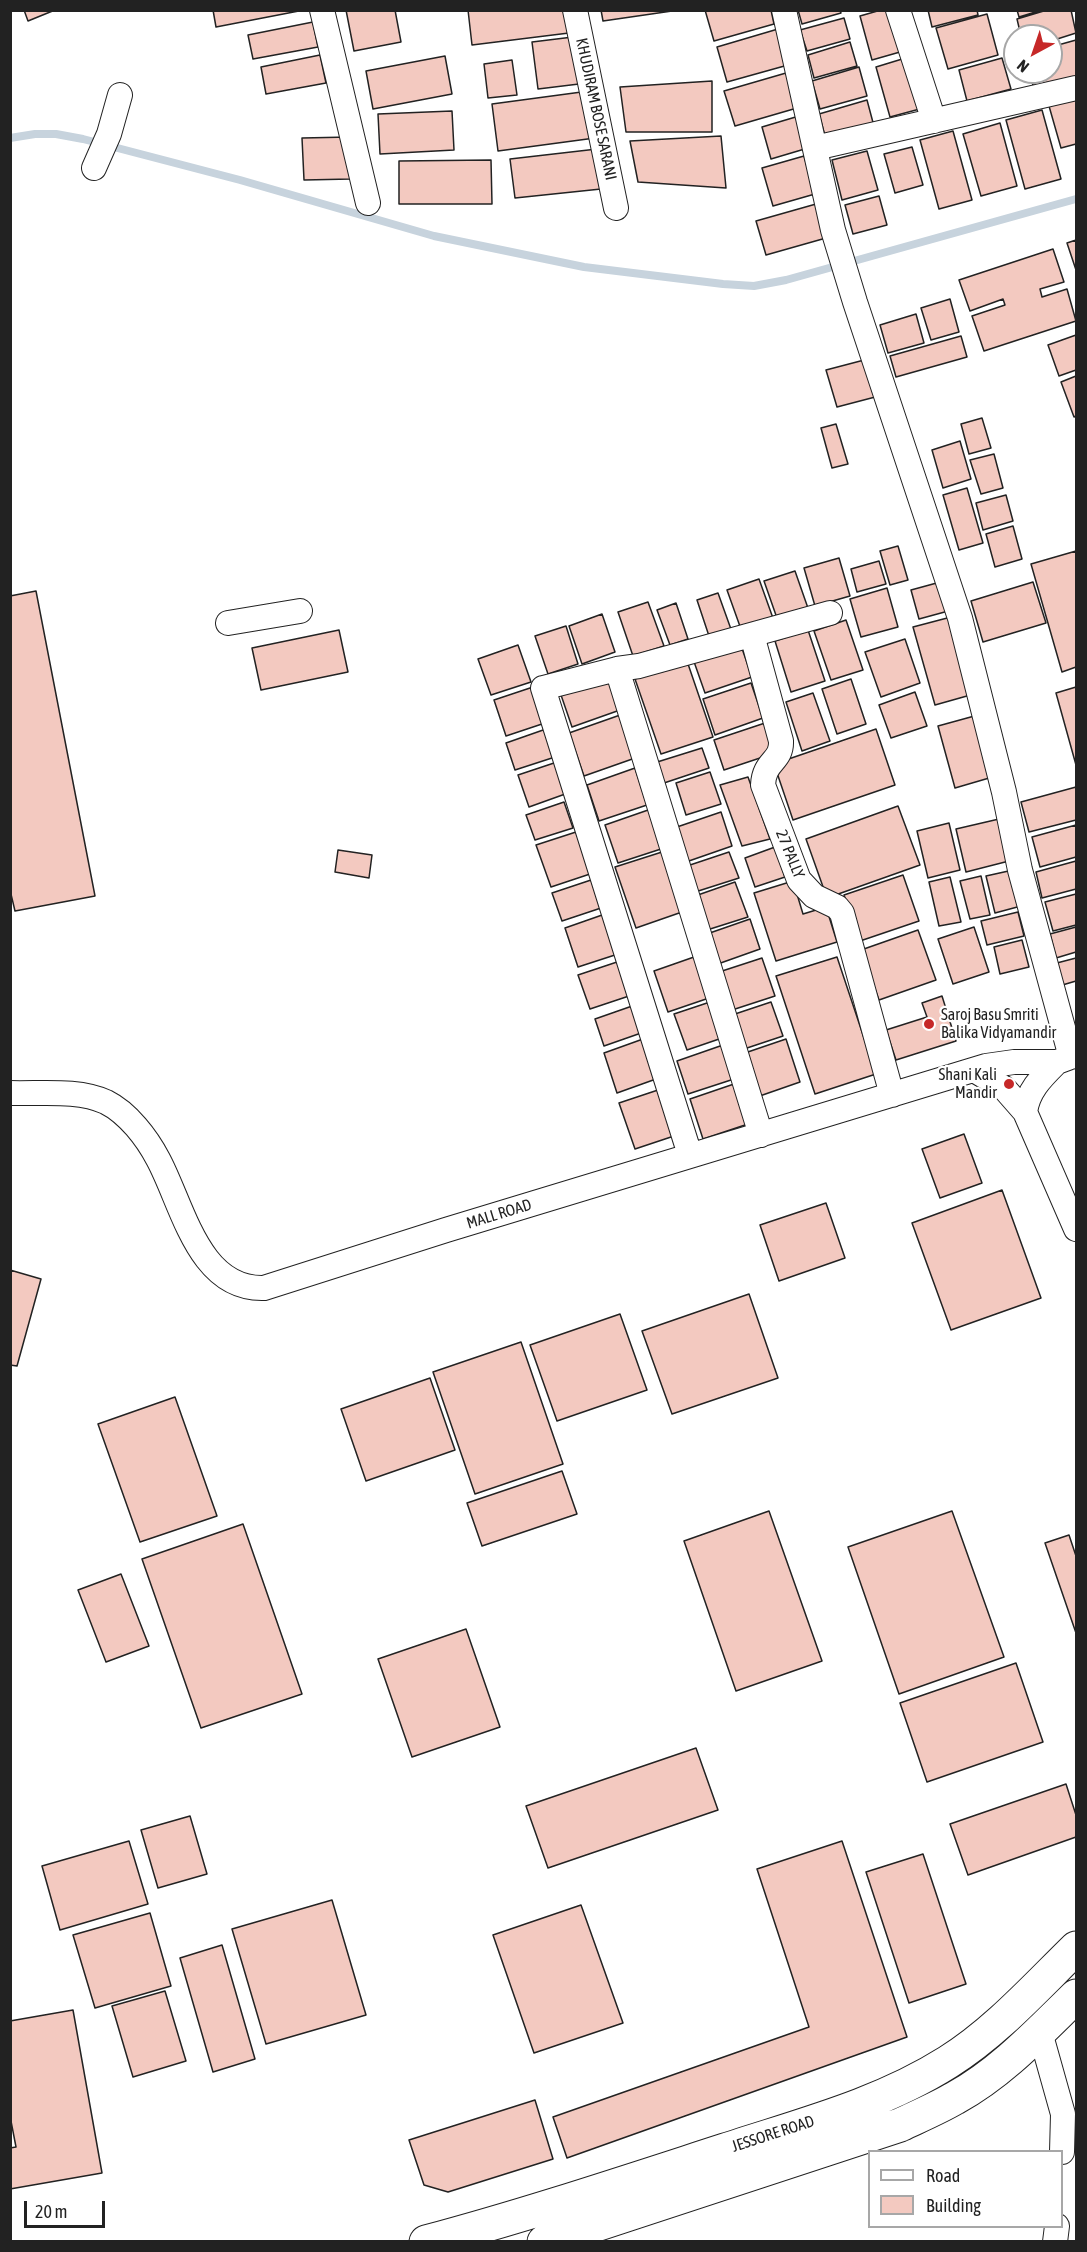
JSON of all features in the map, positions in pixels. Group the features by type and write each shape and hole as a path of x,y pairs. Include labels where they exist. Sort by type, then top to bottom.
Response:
{"main road":[{"name":"JESSORE ROAD","path":"426,2241 550,2207 790,2129 869,2102 912,2084 950,2061 982,2037 1077,1948"},
{"name":"JESSORE ROAD","path":"544,2241 900,2125 956,2098 993,2072 1040,2032 1077,1996"}],"street":[{"path":"322,10 368,203"},
{"name":"KHUDIRAM BOSE SARANI","path":"575,10 616,208"},
{"path":"784,10 833,230 960,618 1004,792 1020,870 1068,1058 1040,1079 1030,1094 1025,1112"},
{"path":"898,10 934,121"},
{"path":"815,148 1077,88"},
{"path":"94,168 109,134 120,95"},
{"path":"228,623 300,611"},
{"path":"690,1155 543,688 617,669 639,666 830,613"},
{"name":"27 PALLY","path":"752,635 781,741 779,754 765,771 763,785 799,880 814,896 837,907 842,913 892,1095"},
{"path":"617,669 760,1135"},
{"name":"MALL ROAD","path":"10,1093 75,1094 93,1097 107,1103 126,1117 144,1136 158,1159 200,1249 226,1279 238,1286 251,1289 286,1282 446,1230 998,1063 1068,1058"},
{"path":"974,1070 1004,1088 1025,1112 1077,1229"},
{"path":"1040,2032 1063,2114 1062,2150"}],"building":[{"path":"24,10 55,10 28,21"},
{"path":"213,10 304,10 216,27"},
{"path":"346,10 395,10 401,42 354,51"},
{"path":"468,10 566,10 569,33 472,45"},
{"path":"601,10 679,10 603,21"},
{"path":"705,10 771,10 774,24 714,41"},
{"path":"798,10 840,10 841,13 802,24"},
{"path":"881,10 895,10 907,50 872,60 860,16"},
{"path":"928,10 977,10 978,15 932,27"},
{"path":"1017,10 1042,10 1019,17"},
{"path":"1047,10 1071,10 1076,33 1063,37 1063,24 1018,24 1017,19"},
{"path":"987,14 998,55 948,69 936,28"},
{"path":"844,18 850,39 807,51 800,30"},
{"path":"313,22 318,47 253,59 248,35"},
{"path":"778,29 788,65 727,82 717,47"},
{"path":"573,37 579,84 538,89 532,42"},
{"path":"1076,40 1076,78 1063,82 1063,44"},
{"path":"850,42 857,66 814,78 808,55"},
{"path":"320,55 326,83 266,94 261,67"},
{"path":"445,56 452,94 373,109 366,71"},
{"path":"912,56 927,107 890,117 876,67"},
{"path":"1002,58 1003,84 1010,84 1011,89 967,101 959,70"},
{"path":"512,60 517,95 488,98 484,64"},
{"path":"859,67 867,96 820,109 812,81"},
{"path":"786,73 797,108 735,126 724,91"},
{"path":"712,81 712,132 626,132 620,87"},
{"path":"1033,84 1055,84 1034,90"},
{"path":"589,91 595,138 498,151 492,104"},
{"path":"1076,99 1076,144 1061,148 1049,106"},
{"path":"867,100 875,130 827,143 819,114"},
{"path":"1042,110 1061,179 1025,189 1006,120"},
{"path":"452,111 454,150 380,154 378,114"},
{"path":"799,116 808,148 771,159 762,127"},
{"path":"1000,123 1017,186 981,196 963,134"},
{"path":"953,131 972,200 939,209 920,140"},
{"path":"721,136 726,188 638,182 630,141"},
{"path":"350,137 351,179 304,180 302,138"},
{"path":"912,147 923,185 895,193 884,154"},
{"path":"597,149 601,189 515,198 510,159"},
{"path":"867,151 878,190 842,200 832,160"},
{"path":"804,156 815,194 773,206 762,168"},
{"path":"491,160 492,204 399,204 399,161"},
{"path":"879,196 887,225 853,234 845,205"},
{"path":"816,204 826,238 766,255 756,221"},
{"path":"1076,240 1076,270 1067,243"},
{"path":"1053,249 1064,282 1040,289 1042,297 1067,289 1076,321 984,351 972,316 1005,305 1003,299 970,311 959,280"},
{"path":"950,299 959,332 931,340 921,308"},
{"path":"916,314 924,343 888,353 880,325"},
{"path":"1076,335 1076,370 1059,376 1048,345"},
{"path":"961,336 967,357 896,377 890,356"},
{"path":"868,359 879,396 837,407 826,370"},
{"path":"1076,376 1076,416 1074,417 1061,382"},
{"path":"982,418 991,448 969,454 961,424"},
{"path":"836,424 848,464 832,468 821,428"},
{"path":"960,441 971,479 943,488 932,450"},
{"path":"994,454 1003,488 981,494 970,460"},
{"path":"967,488 983,543 959,550 943,495"},
{"path":"1006,495 1013,521 983,530 976,503"},
{"path":"1013,526 1022,559 995,567 986,534"},
{"path":"898,546 908,580 890,585 880,551"},
{"path":"1076,551 1076,667 1062,672 1031,564"},
{"path":"839,558 850,596 815,606 804,568"},
{"path":"879,561 886,584 857,592 851,569"},
{"path":"795,571 809,611 778,621 764,581"},
{"path":"759,579 774,621 742,632 727,590"},
{"path":"944,581 952,610 919,619 911,590"},
{"path":"1033,582 1046,623 983,642 971,601"},
{"path":"887,588 898,627 861,637 850,599"},
{"path":"36,591 95,896 15,911 10,890 10,596"},
{"path":"718,593 732,632 710,639 697,600"},
{"path":"648,602 664,646 633,656 618,612"},
{"path":"676,603 688,639 670,645 657,610"},
{"path":"602,614 615,652 582,664 569,626"},
{"path":"951,617 974,694 935,705 913,627"},
{"path":"846,620 863,670 831,680 814,631"},
{"path":"566,626 578,664 548,674 535,636"},
{"path":"339,630 348,672 261,690 252,648"},
{"path":"808,630 825,681 791,692 775,641"},
{"path":"905,639 920,683 881,697 865,652"},
{"path":"739,640 752,677 705,693 692,656"},
{"path":"518,645 531,682 491,695 478,659"},
{"path":"687,661 713,737 661,754 635,679"},
{"path":"609,679 620,710 572,727 561,695"},
{"path":"851,679 866,724 837,734 822,689"},
{"path":"751,683 763,718 715,735 703,699"},
{"path":"536,686 548,722 506,736 494,700"},
{"path":"1076,687 1076,765 1056,693"},
{"path":"915,692 927,726 891,738 879,705"},
{"path":"813,693 830,741 802,751 786,702"},
{"path":"623,714 638,757 584,776 569,733"},
{"path":"978,715 996,776 955,788 938,726"},
{"path":"765,723 775,753 724,770 714,740"},
{"path":"546,729 555,757 515,770 506,743"},
{"path":"876,729 895,785 793,820 774,764"},
{"path":"702,748 709,768 661,784 654,763"},
{"path":"557,762 568,793 529,807 518,775"},
{"path":"635,768 647,805 599,821 587,785"},
{"path":"710,772 721,804 686,815 676,783"},
{"path":"748,777 770,839 742,846 720,785"},
{"path":"1076,787 1076,820 1029,832 1021,802"},
{"path":"564,802 573,828 535,840 526,815"},
{"path":"898,806 920,865 827,898 806,839"},
{"path":"651,809 664,848 618,863 605,825"},
{"path":"721,812 732,846 686,862 674,828"},
{"path":"999,819 1009,861 966,872 956,829"},
{"path":"949,823 960,870 928,878 917,831"},
{"path":"1076,825 1076,857 1040,867 1032,837"},
{"path":"576,832 590,874 551,887 536,845"},
{"path":"775,847 785,877 755,887 745,858"},
{"path":"338,850 372,855 369,878 335,872"},
{"path":"662,852 682,912 636,928 615,867"},
{"path":"729,852 739,878 692,893 684,867"},
{"path":"1076,861 1076,889 1042,898 1036,872"},
{"path":"1013,870 1021,906 995,913 986,876"},
{"path":"903,875 919,921 860,941 844,895"},
{"path":"981,876 990,915 970,919 960,881"},
{"path":"950,877 961,922 939,926 929,882"},
{"path":"591,880 601,908 562,921 552,893"},
{"path":"793,881 803,914 826,907 837,942 776,961 754,893"},
{"path":"735,882 748,917 707,930 695,896"},
{"path":"1076,894 1076,925 1053,931 1045,902"},
{"path":"1018,912 1024,936 987,945 981,921"},
{"path":"605,914 618,954 578,967 565,928"},
{"path":"750,919 760,949 715,965 704,935"},
{"path":"974,927 989,972 953,984 938,939"},
{"path":"1076,927 1076,952 1056,958 1050,934"},
{"path":"918,930 936,980 879,1000 861,950"},
{"path":"1022,940 1029,967 1000,974 994,947"},
{"path":"694,957 709,998 668,1012 654,971"},
{"path":"837,957 876,1074 815,1094 776,976"},
{"path":"762,958 775,996 729,1011 716,973"},
{"path":"1076,958 1076,981 1059,986 1053,964"},
{"path":"623,960 635,994 590,1009 578,975"},
{"name":"Saroj Basu Smriti Balika Vidyamandir","path":"942,996 956,1041 896,1060 886,1030 927,1017 922,1003"},
{"path":"713,1001 725,1037 687,1050 674,1014"},
{"path":"771,1002 783,1036 741,1050 729,1016"},
{"path":"635,1005 644,1032 604,1046 595,1019"},
{"path":"643,1039 656,1079 617,1093 604,1053"},
{"path":"786,1039 800,1082 754,1098 739,1055"},
{"path":"723,1045 734,1079 688,1094 677,1061"},
{"path":"734,1084 748,1124 703,1139 690,1099"},
{"path":"661,1089 677,1135 635,1149 619,1103"},
{"path":"964,1134 982,1183 940,1198 922,1149"},
{"path":"1002,1190 1041,1298 951,1330 912,1223"},
{"path":"826,1203 845,1258 779,1281 760,1225"},
{"path":"10,1270 41,1279 17,1366 10,1365"},
{"path":"749,1294 778,1378 672,1414 642,1331"},
{"path":"620,1314 647,1390 557,1421 530,1345"},
{"path":"521,1342 563,1464 475,1494 433,1372"},
{"path":"430,1378 455,1450 366,1481 341,1409"},
{"path":"175,1397 217,1516 140,1542 98,1424"},
{"path":"562,1471 577,1514 482,1546 467,1503"},
{"path":"769,1511 822,1661 736,1691 684,1541"},
{"path":"952,1511 1004,1657 899,1694 848,1547"},
{"path":"243,1524 302,1694 201,1728 142,1559"},
{"path":"1069,1535 1076,1556 1076,1633 1045,1543"},
{"path":"121,1574 149,1646 106,1662 78,1590"},
{"path":"466,1629 500,1727 412,1757 378,1659"},
{"path":"1016,1663 1043,1742 927,1782 900,1703"},
{"path":"696,1748 718,1810 548,1868 526,1806"},
{"path":"1066,1784 1076,1815 1076,1837 968,1875 950,1824"},
{"path":"190,1816 207,1874 158,1888 141,1830"},
{"path":"129,1841 148,1904 60,1930 42,1866"},
{"path":"842,1841 907,2037 567,2158 553,2117 809,2027 757,1869"},
{"path":"923,1854 966,1984 909,2003 866,1872"},
{"path":"332,1900 366,2015 266,2044 232,1929"},
{"path":"581,1905 623,2023 534,2053 493,1935"},
{"path":"150,1913 171,1986 95,2008 73,1935"},
{"path":"222,1945 255,2059 213,2072 180,1958"},
{"path":"165,1991 186,2061 133,2077 112,2006"},
{"path":"73,2010 102,2173 10,2189 10,2148 16,2147 10,2116 10,2021"},
{"path":"535,2100 553,2159 448,2192 424,2185 409,2140"}],"waterway":[{"path":"10,138 35,134 56,134 83,139 240,180 434,236 584,267 754,286 786,280 1076,199"}],"place":[{"name":"Saroj Basu Smriti Balika Vidyamandir","path":"929,1024"},
{"name":"Shani Kali Mandir","path":"1009,1084"}]}
